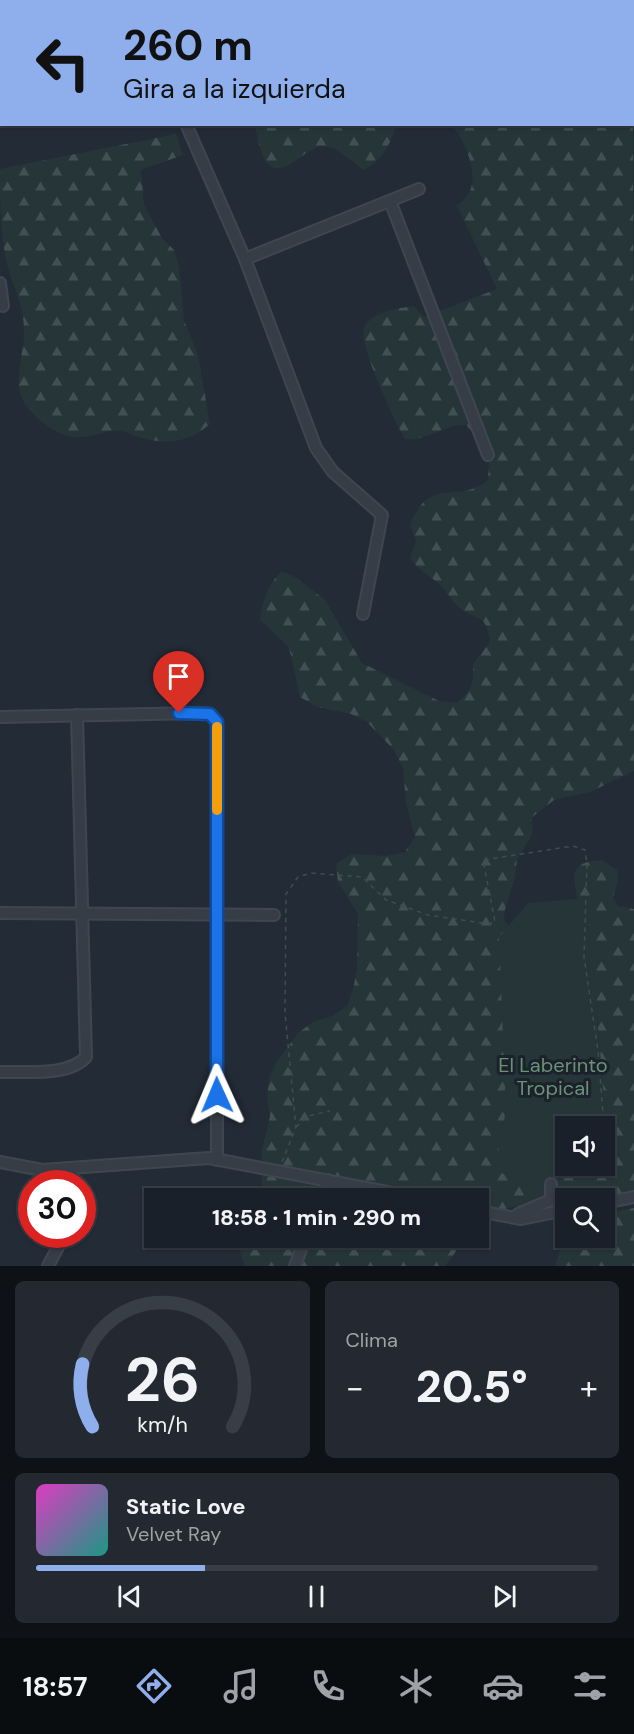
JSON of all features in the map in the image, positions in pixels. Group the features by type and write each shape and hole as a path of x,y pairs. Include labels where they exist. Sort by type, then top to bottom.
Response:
{"street":[{"path":"187,126 245,259 316,448 333,472 382,515 363,614"},
{"path":"245,259 419,189"},
{"path":"390,201 488,454"},
{"path":"0,283 3,306"},
{"path":"0,717 200,713 210,714 217,722 218,1160"},
{"path":"0,1072 65,1069 81,1063 86,1057 77,715"},
{"path":"0,914 82,912 274,915"},
{"path":"0,1162 42,1170 209,1158 368,1188"},
{"path":"325,1188 328,1180"},
{"path":"551,1184 551,1200"},
{"path":"615,1201 634,1197"},
{"path":"509,1217 555,1200"},
{"path":"489,1212 520,1219 555,1212"},
{"path":"48,1266 58,1248"},
{"path":"295,1266 301,1248"}],"path":[{"path":"296,1127 285,1013 286,894 298,877 311,873 351,874 363,877 386,900 428,915 489,924 495,922 483,860 573,846 585,850 587,864 584,957 598,1051 603,1116"},
{"path":"279,1171 296,1127 308,1116 330,1111"},
{"path":"551,1184 553,1179 570,1176"}],"green space":[{"path":"254,126 396,126 385,151 370,167 363,170 339,152 323,146 316,147 284,167 276,168 269,165 260,148"},
{"path":"452,126 633,126 634,771 590,792 554,800 531,818 533,827 531,837 517,859 515,877 504,913 505,922 512,927 578,909 575,875 581,865 602,860 617,870 618,880 613,898 618,906 634,909 634,1195 615,1198 615,1188 555,1188 555,1198 489,1212 489,1188 262,1188 262,1150 270,1116 267,1098 269,1079 276,1063 299,1032 315,1021 332,1016 347,1006 353,989 357,970 358,914 338,882 336,864 351,854 387,856 405,852 415,837 406,803 403,768 394,750 367,722 351,714 317,707 300,697 289,647 260,620 264,599 272,582 281,571 297,578 325,600 362,663 439,701 457,703 466,694 472,681 473,664 490,642 484,622 454,603 444,589 410,558 416,541 410,525 418,509 426,500 435,495 465,491 476,488 487,481 489,464 485,450 466,425 450,427 420,438 405,439 372,367 364,338 367,323 385,312 414,306 424,317 497,289 457,206 466,197 472,184 469,156 461,138"},
{"path":"176,134 183,155 141,170 144,205 162,238 174,250 179,267 184,320 198,355 210,424 185,439 176,441 148,440 121,431 87,437 67,436 55,431 37,418 24,402 21,394 19,376 24,321 7,264 3,241 0,169"},
{"name":"El Laberinto Tropical","path":"587,898 606,1116 555,1116 556,1176 528,1188 495,1169 506,1110 499,937 528,903"},
{"path":"634,1208 634,1266 555,1266 560,1248 615,1248 615,1211"},
{"path":"238,1248 458,1248 445,1266 245,1266"}],"slow traffic":[{"path":"217,727 217,810"}],"route":[{"path":"179,713 210,714 217,722 217,1095"}]}
